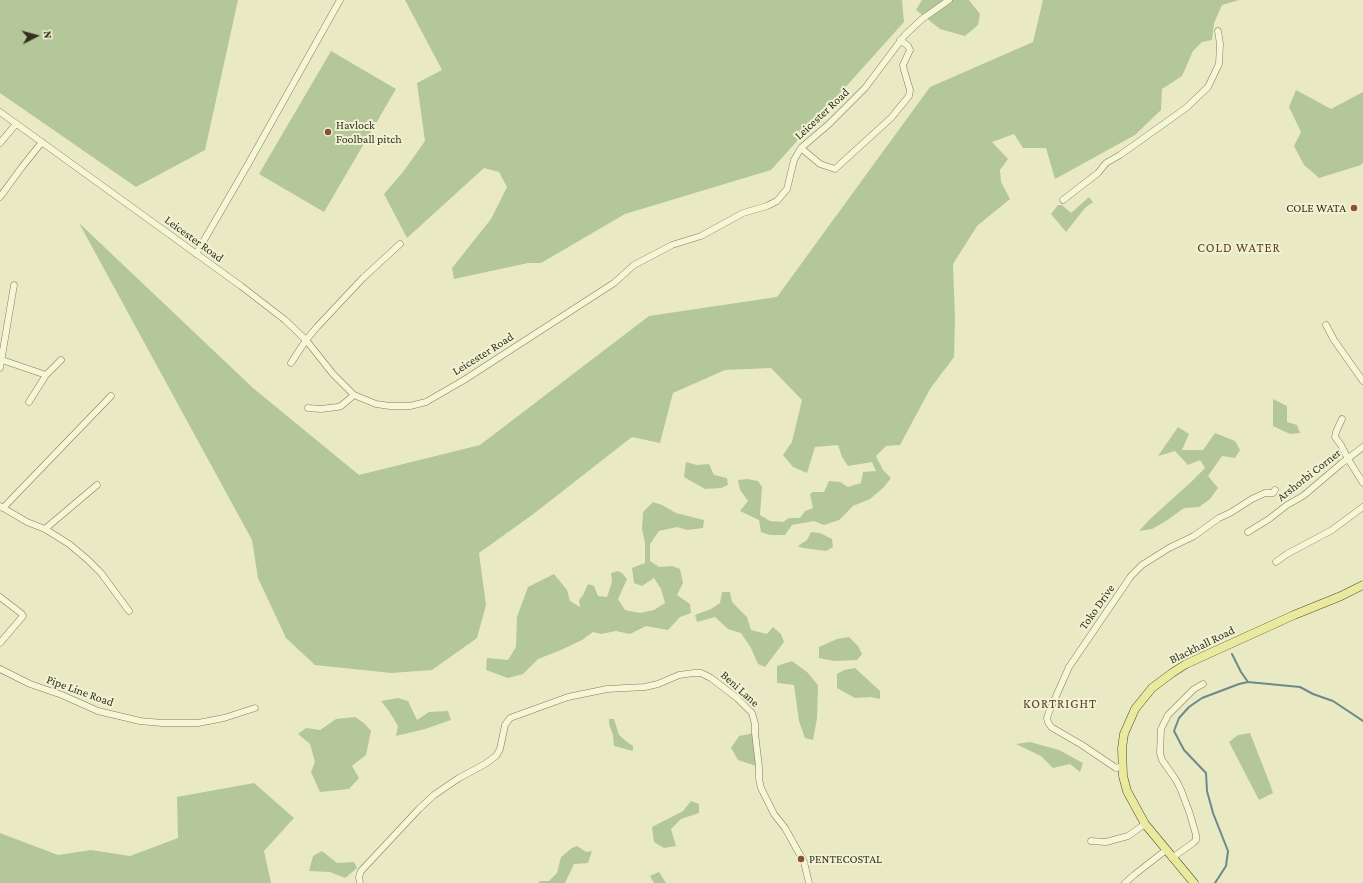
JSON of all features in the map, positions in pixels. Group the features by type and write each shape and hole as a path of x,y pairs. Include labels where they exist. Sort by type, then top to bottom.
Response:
{"main road":[{"name":"Blackhall Road","path":"1194,883 1145,824 1126,791 1122,748 1124,734 1135,709 1152,688 1186,664 1363,585"}],"street":[{"path":"196,254 340,0"},
{"name":"Leicester Road","path":"0,112 275,312 306,340 333,374 354,395 369,402 390,406 417,405 431,400 606,288 634,265 672,245 701,236 742,213 777,201 787,189 794,160 801,148 829,124 862,92 900,40 922,19 949,0"},
{"path":"1063,200 1098,173 1106,163 1120,155 1186,108 1208,87 1219,64 1220,44 1218,31"},
{"path":"801,148 820,164 835,169 891,118 909,96 910,90 903,65 910,50 908,46 900,40"},
{"path":"0,143 16,124"},
{"path":"0,197 42,142"},
{"path":"291,363 306,340 363,278 400,244"},
{"path":"0,368 14,285"},
{"path":"1326,325 1334,340 1363,381"},
{"path":"2,360 46,375"},
{"path":"29,402 46,375 61,360"},
{"path":"308,408 337,408 354,395"},
{"path":"111,396 2,507 27,522 45,528 69,544 101,573 129,611"},
{"path":"1342,419 1335,437 1362,479"},
{"name":"Arshorbi Corner","path":"1248,532 1303,496 1363,447"},
{"path":"45,528 97,485"},
{"name":"Toko Drive","path":"1123,766 1116,768 1082,745 1051,727 1048,722 1047,718 1049,712 1070,667 1131,576 1142,565 1171,547 1194,536 1219,518 1252,499 1265,493 1273,493 1275,490"},
{"path":"1276,562 1287,554 1332,530 1363,506"},
{"path":"0,597 23,616 0,643"},
{"name":"Pipe Line Road","path":"0,669 37,687 62,695 98,711 140,721 162,723 198,723 224,718 255,708"},
{"name":"Beni Lane","path":"360,883 359,877 361,871 419,809 434,795 496,756 500,748 507,722 514,716 568,697 607,690 645,687 658,684 679,675 702,673 738,698 752,713 755,724 761,788 774,814 785,828 804,862 809,883"},
{"path":"1172,858 1193,843 1196,840 1196,835 1181,790 1160,753 1161,729 1168,716 1194,689 1203,684"},
{"path":"1091,841 1106,842 1128,836 1145,824"},
{"path":"1125,883 1134,874 1166,850"}],"green space":[{"path":"0,0 238,0 205,150 136,187 0,93"},
{"path":"405,0 902,0 904,22 771,170 625,214 541,263 528,263 454,279 452,268 491,219 507,187 499,172 484,168 407,238 384,194 403,172 425,141 417,83 442,70"},
{"path":"922,0 969,0 980,14 978,25 965,36 940,29 916,10"},
{"path":"1043,0 1239,0 1222,5 1214,23 1212,40 1202,42 1193,51 1182,76 1162,89 1161,110 1135,135 1055,179 1046,148 1023,148 1014,134 992,142 1008,159 1000,170 1001,182 1010,199 977,226 953,264 955,319 954,357 930,389 900,445 886,446 876,456 883,470 891,478 884,487 870,499 853,506 839,520 824,525 814,521 792,525 785,535 770,535 761,532 759,520 740,511 748,501 740,490 738,480 747,479 758,481 762,487 760,515 770,521 783,522 789,518 800,518 805,511 813,508 810,494 813,492 824,492 829,481 840,482 848,487 861,483 863,472 876,471 872,462 848,466 842,457 838,445 815,447 807,473 793,467 783,455 792,442 802,400 771,368 725,370 673,393 660,443 632,437 532,515 479,553 486,605 477,638 432,670 391,673 315,665 286,638 258,578 252,540 79,223 253,388 359,475 480,445 649,316 777,297 930,87 1033,42"},
{"name":"Havlock Foolball pitch","path":"331,51 396,89 324,212 259,174"},
{"path":"1296,90 1331,109 1363,92 1363,162 1361,165 1319,178 1304,165 1294,146 1301,132 1289,107"},
{"path":"1089,197 1093,202 1085,208 1066,232 1051,214 1058,205 1062,205 1071,213"},
{"path":"1273,399 1287,406 1287,422 1297,425 1300,433 1290,434 1273,426"},
{"path":"1178,427 1189,434 1182,450 1203,450 1215,433 1235,441 1240,450 1235,458 1222,456 1208,476 1218,488 1210,499 1199,507 1184,508 1152,529 1139,531 1205,468 1200,460 1188,465 1175,451 1158,456"},
{"path":"686,462 697,465 709,464 714,475 727,478 728,485 721,488 705,489 684,477"},
{"path":"653,502 676,513 704,520 703,528 687,530 677,527 659,531 650,544 650,561 659,567 672,566 680,569 683,583 677,595 690,604 691,613 680,617 668,630 646,626 630,634 616,631 601,634 593,632 582,640 538,659 523,674 508,678 486,670 487,658 508,660 516,647 517,617 528,587 554,574 567,590 570,601 580,607 579,600 588,584 594,586 598,596 607,597 612,582 611,573 618,571 627,579 618,599 625,610 640,613 654,610 665,603 661,589 654,578 642,586 634,583 632,568 645,563 645,543 642,529 643,512"},
{"path":"811,532 820,533 832,539 833,547 826,551 798,546 807,540"},
{"path":"722,592 730,592 732,602 747,617 751,630 767,634 773,627 781,634 784,642 765,667 758,664 751,648 741,633 728,629 715,617 697,622 695,615 711,609 720,603"},
{"path":"849,637 858,646 862,654 857,660 834,661 819,658 819,647 837,639"},
{"path":"792,661 807,672 818,685 817,718 813,740 805,738 799,721 794,685 777,683 777,666"},
{"path":"855,668 880,691 880,699 871,697 855,698 837,688 837,674 844,670"},
{"path":"398,698 408,701 417,720 429,712 448,711 451,720 425,729 396,736 398,726 381,701"},
{"path":"355,717 364,723 371,731 366,755 352,766 359,778 349,789 320,792 311,772 315,762 310,744 298,734 306,728 320,730 336,719"},
{"path":"609,719 614,719 619,735 633,746 633,751 614,746"},
{"path":"755,733 759,767 738,760 731,748 739,736"},
{"path":"1250,733 1273,793 1259,800 1229,742 1238,735"},
{"path":"1030,742 1059,750 1083,763 1080,772 1070,764 1053,768 1041,756 1016,744"},
{"path":"254,783 294,818 264,851 271,883 0,883 0,833 58,855 91,850 130,856 178,838 177,797"},
{"path":"691,801 699,804 699,813 681,819 671,829 676,846 664,848 654,842 652,827 683,811"},
{"path":"577,846 586,852 592,851 588,863 574,864 565,883 538,883 540,881 549,881 557,873 561,857"},
{"path":"322,851 337,863 354,862 357,868 345,878 330,872 309,871 313,856"},
{"path":"659,872 666,883 654,883 650,876"}],"waterway":[{"path":"1232,654 1248,682"},
{"path":"1215,883 1226,866 1228,851 1213,813 1207,791 1206,773 1184,750 1174,731 1179,718 1189,707 1202,698 1248,682 1300,687 1313,694 1333,701 1363,721"}],"place":[{"name":"Havlock Foolball pitch","path":"328,132"},
{"name":"COLE WATA","path":"1354,208"},
{"name":"PENTECOSTAL","path":"801,859"}],"district":[{"name":"COLD WATER","path":"1239,248"},
{"name":"KORTRIGHT","path":"1060,704"}]}
